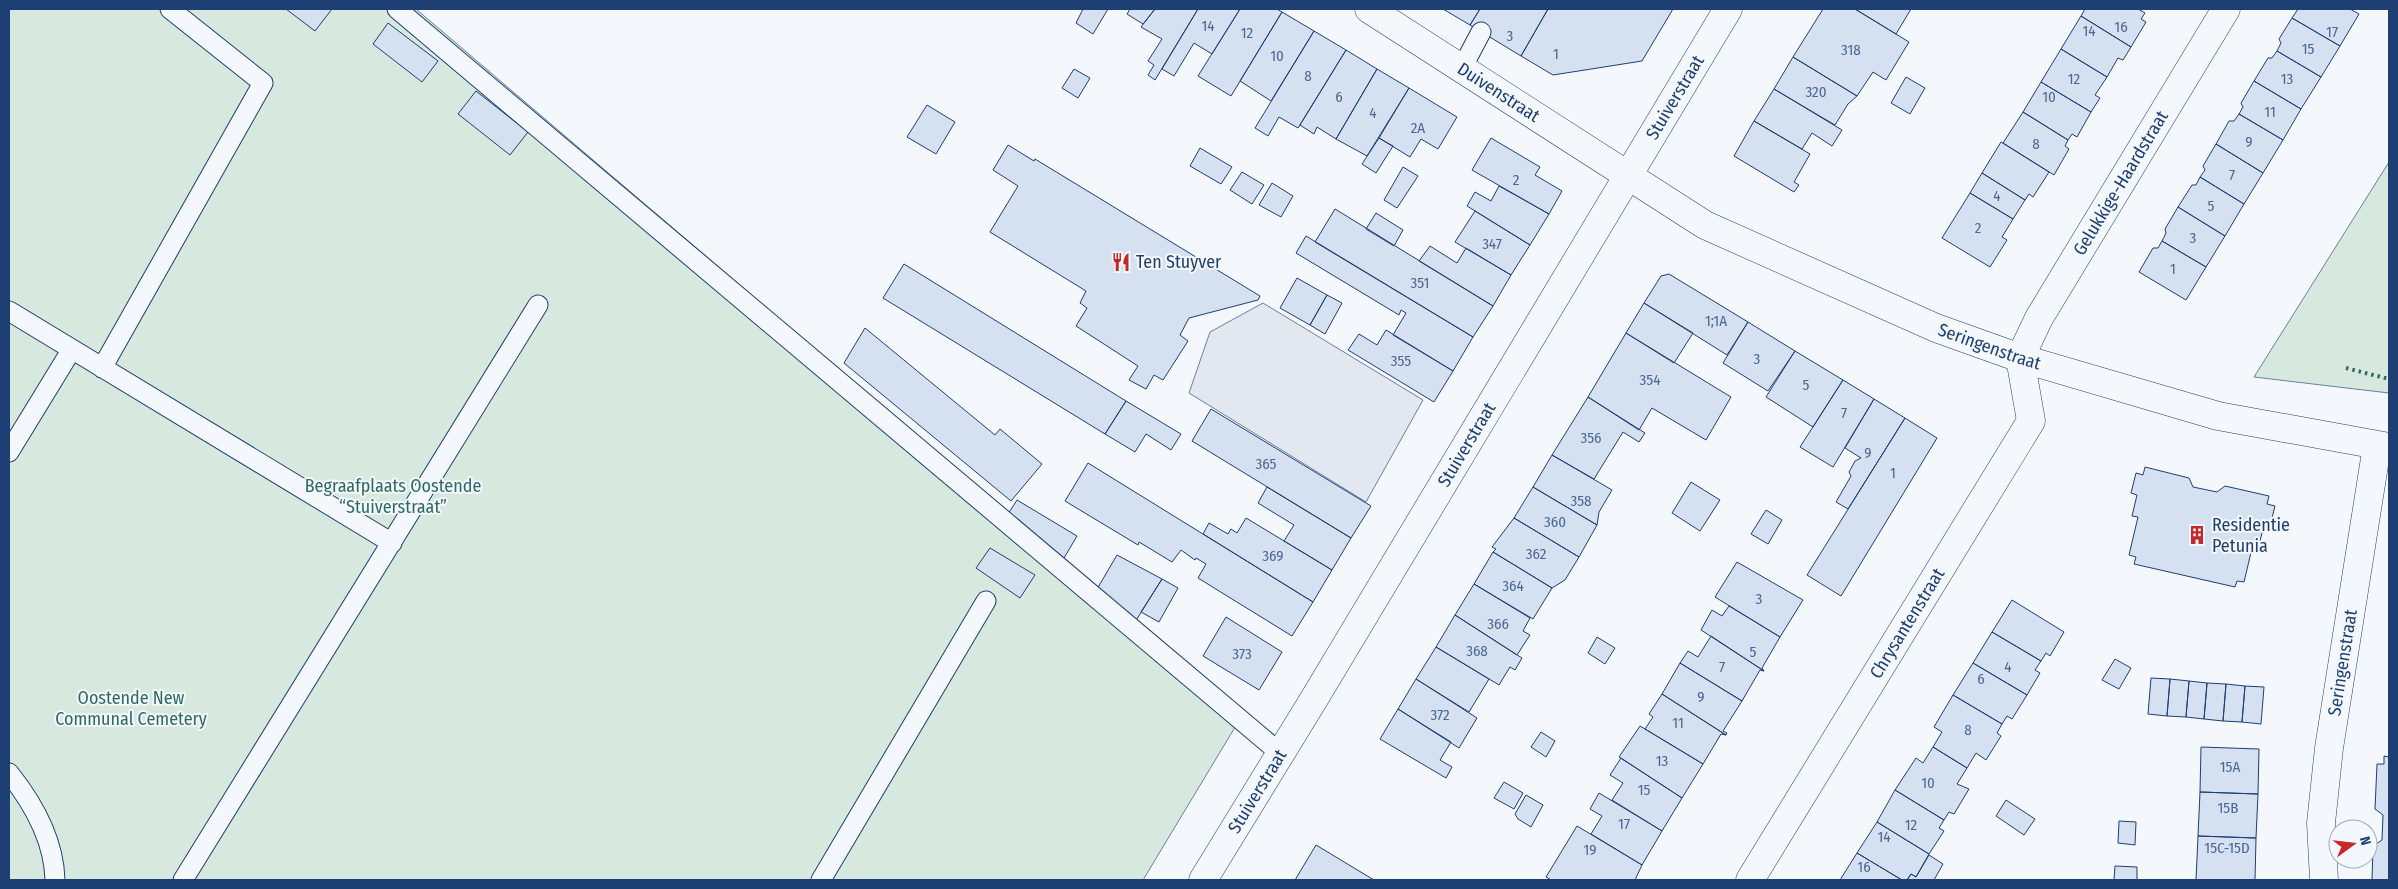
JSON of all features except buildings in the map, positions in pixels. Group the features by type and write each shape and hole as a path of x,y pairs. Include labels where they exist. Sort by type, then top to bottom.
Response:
{"street":[{"name":"Duivenstraat","path":"1369,9 1628,174"},
{"name":"Stuiverstraat","path":"1203,880 1728,9"},
{"name":"Gelukkige-Haardstraat","path":"2020,358 2039,318 2226,9"},
{"name":"Seringenstraat","path":"1628,174 1705,225 1936,328 2020,358 2218,416 2383,446 2328,748 2321,823 2324,880"},
{"name":"Chrysantenstraat","path":"1750,880 2031,421 2020,358"}],"lane":[{"path":"102,368 263,83 170,9"},
{"path":"398,9 1280,753"},
{"path":"1462,68 1482,32"},
{"path":"183,880 538,305"},
{"path":"9,311 392,543"},
{"path":"9,452 72,349"},
{"path":"821,880 986,600"},
{"path":"9,773 26,793 45,831 55,880"}],"green space":[{"name":"Begraafplaats Oostende “Stuiverstraat”","path":"9,9 416,9 1243,714 1143,880 9,880"},
{"path":"2389,162 2389,393 2254,377"}],"shaded area":[{"path":"1263,303 1423,400 1366,502 1189,393 1210,332"}],"hedge":[{"path":"2346,368 2389,379"}],"place":[{"name":"Ten Stuyver","path":"1121,262"},
{"name":"Residentie Petunia","path":"2197,535"}],"park label":[{"name":"Oostende New Communal Cemetery","path":"131,708"}]}
